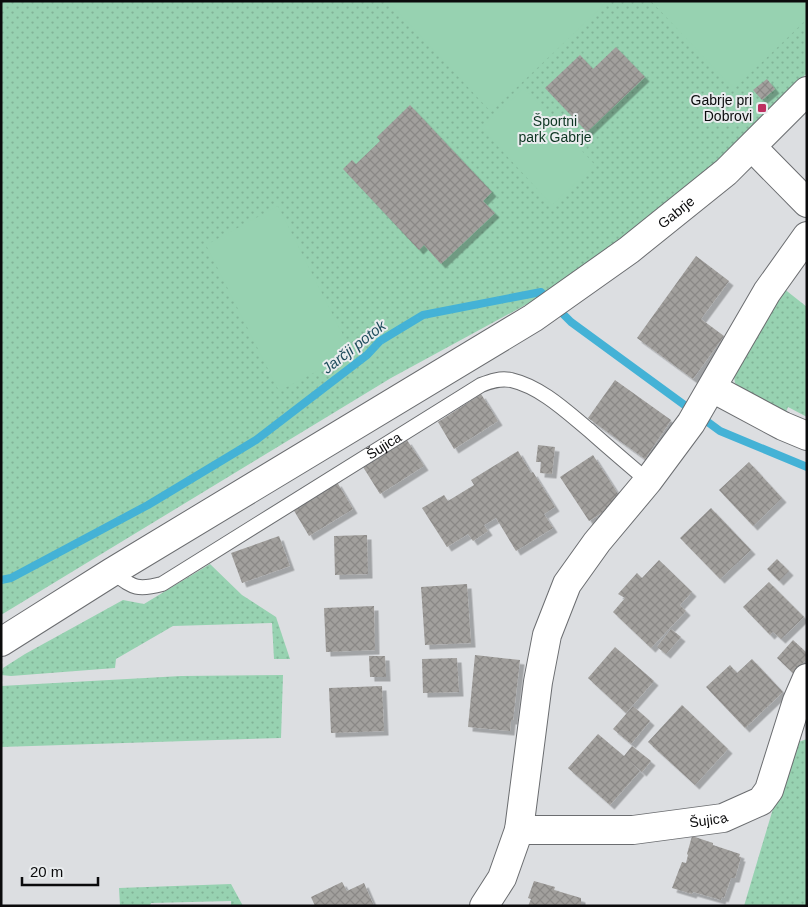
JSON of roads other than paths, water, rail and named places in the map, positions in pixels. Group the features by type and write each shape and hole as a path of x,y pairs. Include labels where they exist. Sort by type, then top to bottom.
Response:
{"street":[{"name":"Gabrje","path":"112,572 533,318 571,292 628,250 726,172 807,92"},
{"path":"752,147 807,203"},
{"path":"484,906 502,878 519,830 538,682 547,634 567,584 597,542 648,480 701,406 767,292 807,236"},
{"path":"701,406 783,426 807,436"},
{"path":"1,642 112,572"},
{"name":"Šujica","path":"519,830 633,830 723,818 761,801 769,790 798,728 797,701 807,678"}],"lane":[{"name":"Šujica","path":"112,572 133,586 146,588 162,584 481,385 496,380 509,380 536,390 560,406 648,480"}],"waterway":[{"name":"Jarčji potok","path":"1,580 11,578 148,505 256,440 367,355 380,341 423,315 541,292 549,300"},
{"name":"Jarčji potok","path":"557,308 571,322 720,431 807,467"}],"place":[{"name":"Gabrje pri Dobrovi","path":"762,108"}],"park label":[{"name":"Športni park Gabrje","path":"555,130"}]}
